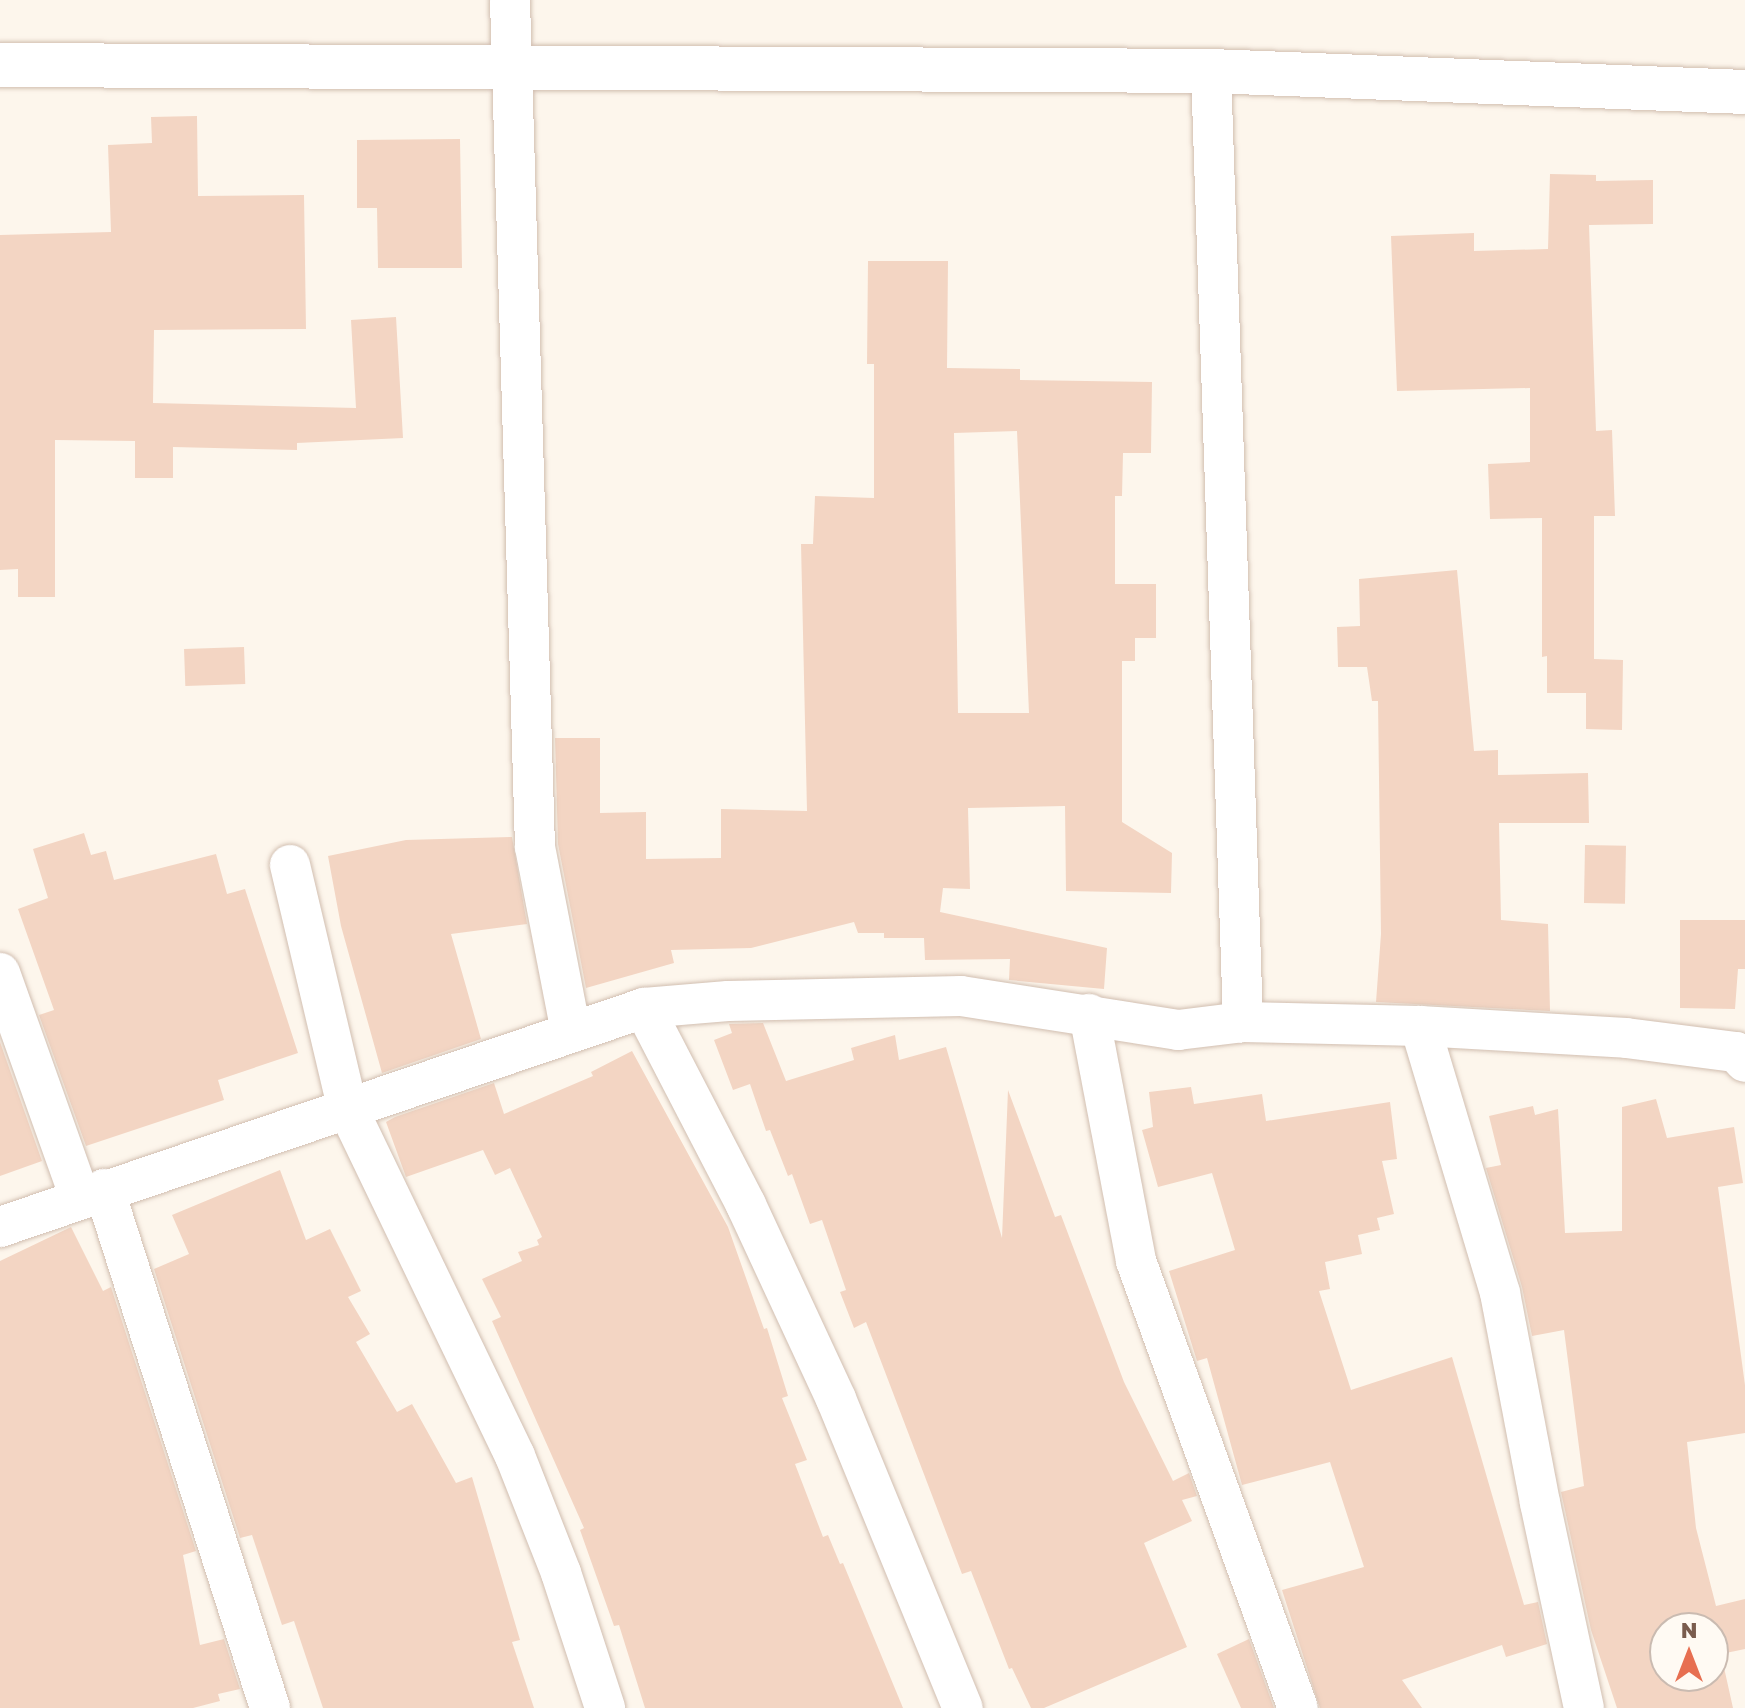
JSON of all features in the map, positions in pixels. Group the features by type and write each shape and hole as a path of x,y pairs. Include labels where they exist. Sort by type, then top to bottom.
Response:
{"street":[{"path":"510,0 534,700 535,847 571,1033"},
{"path":"0,65 1211,71 1745,92"},
{"path":"1211,71 1243,1022"},
{"path":"290,865 347,1107 515,1456 561,1573 605,1708"},
{"path":"0,973 92,1193 270,1708"},
{"path":"0,1227 92,1193 644,1008 728,1001 961,996 1178,1030 1243,1022 1420,1026 1626,1038 1736,1052 1745,1062"},
{"path":"644,1008 746,1205 836,1399 963,1708"},
{"path":"1089,1014 1136,1261 1298,1708"},
{"path":"1420,1026 1500,1293 1537,1489 1584,1708"}],"building":[{"path":"197,116 198,196 304,195 306,329 154,330 153,403 356,408 351,320 396,317 403,438 297,443 297,450 173,447 173,478 135,478 135,441 55,440 55,597 18,597 18,569 0,570 0,235 111,232 108,145 152,143 151,117"},
{"path":"460,139 462,268 378,268 377,208 357,208 357,140"},
{"path":"1550,174 1596,175 1596,181 1653,180 1653,224 1589,225 1596,431 1612,430 1615,516 1594,516 1594,659 1623,660 1622,730 1586,729 1586,693 1547,693 1547,656 1542,657 1542,518 1490,519 1488,464 1530,462 1530,388 1397,391 1391,236 1474,233 1474,251 1548,249"},
{"path":"868,261 948,261 947,368 1020,369 1020,380 1152,382 1151,453 1123,453 1122,496 1115,496 1115,584 1156,584 1156,638 1135,638 1135,661 1122,661 1122,822 1172,853 1171,893 1066,891 1065,806 968,808 970,889 943,888 940,912 1107,948 1104,989 1009,980 1010,959 925,960 924,938 884,938 884,933 858,933 854,922 751,948 671,950 674,963 586,988 558,844 555,738 600,738 600,813 646,812 646,859 721,858 721,809 807,811 801,544 813,544 815,496 874,498 874,364 867,364","holes":["1017,431 1029,713 958,713 954,433"]},
{"path":"1457,570 1474,751 1498,750 1498,775 1588,773 1589,823 1499,823 1501,920 1548,924 1550,1011 1376,1002 1381,934 1378,701 1372,701 1367,667 1338,667 1337,627 1360,626 1359,579"},
{"path":"244,647 245,684 185,686 184,649"},
{"path":"84,833 91,855 106,851 114,880 216,854 227,894 245,889 298,1053 218,1080 224,1100 86,1146 39,1015 54,1010 18,909 48,898 33,849"},
{"path":"512,837 527,924 451,934 481,1039 382,1073 341,926 328,856 406,840"},
{"path":"1585,845 1626,846 1625,904 1584,903"},
{"path":"1680,920 1745,920 1745,969 1738,969 1735,1009 1680,1008"},
{"path":"763,1023 786,1081 854,1060 851,1048 895,1035 899,1060 946,1047 1002,1238 1008,1090 1055,1217 1061,1215 1124,1382 1173,1481 1189,1473 1197,1496 1182,1500 1192,1521 1144,1543 1187,1647 1044,1708 1031,1708 1012,1668 1009,1669 971,1571 962,1574 866,1322 854,1328 840,1292 846,1290 822,1220 810,1224 792,1174 788,1176 770,1130 766,1131 750,1084 733,1090 714,1040 732,1033 729,1024"},
{"path":"0,1042 42,1161 0,1176"},
{"path":"632,1051 728,1227 764,1329 767,1328 788,1396 782,1398 807,1460 795,1464 823,1537 828,1535 840,1564 843,1563 903,1708 645,1708 619,1625 614,1626 580,1530 584,1528 492,1321 501,1317 482,1279 522,1261 518,1252 539,1245 537,1240 542,1237 510,1168 495,1175 483,1150 406,1177 386,1122 494,1083 504,1114 593,1076 591,1072"},
{"path":"1191,1087 1194,1104 1262,1094 1266,1121 1390,1102 1397,1159 1382,1161 1394,1214 1377,1218 1380,1230 1358,1235 1362,1254 1325,1262 1330,1289 1319,1291 1351,1390 1452,1357 1524,1605 1538,1602 1547,1644 1506,1657 1502,1645 1402,1680 1422,1708 1320,1708 1282,1590 1364,1567 1330,1462 1242,1485 1207,1358 1197,1361 1169,1271 1235,1250 1212,1173 1158,1187 1142,1130 1153,1127 1149,1092"},
{"path":"1656,1099 1667,1138 1734,1127 1743,1183 1718,1187 1745,1385 1745,1433 1687,1442 1696,1528 1716,1606 1745,1599 1745,1649 1729,1652 1729,1612 1649,1612 1649,1692 1729,1690 1733,1708 1617,1708 1591,1630 1561,1492 1584,1486 1564,1330 1532,1336 1522,1287 1486,1168 1501,1165 1489,1116 1533,1106 1535,1115 1558,1109 1565,1233 1622,1231 1622,1107"},
{"path":"280,1170 306,1240 330,1229 361,1291 348,1297 370,1334 356,1342 397,1412 412,1404 456,1483 472,1477 520,1640 512,1642 534,1708 323,1708 294,1621 282,1625 252,1535 240,1538 154,1269 189,1254 172,1215"},
{"path":"71,1227 103,1291 111,1287 196,1551 183,1555 200,1645 224,1639 240,1689 218,1694 220,1701 193,1708 0,1708 0,1261"},
{"path":"1249,1639 1274,1708 1241,1708 1217,1654"}]}
